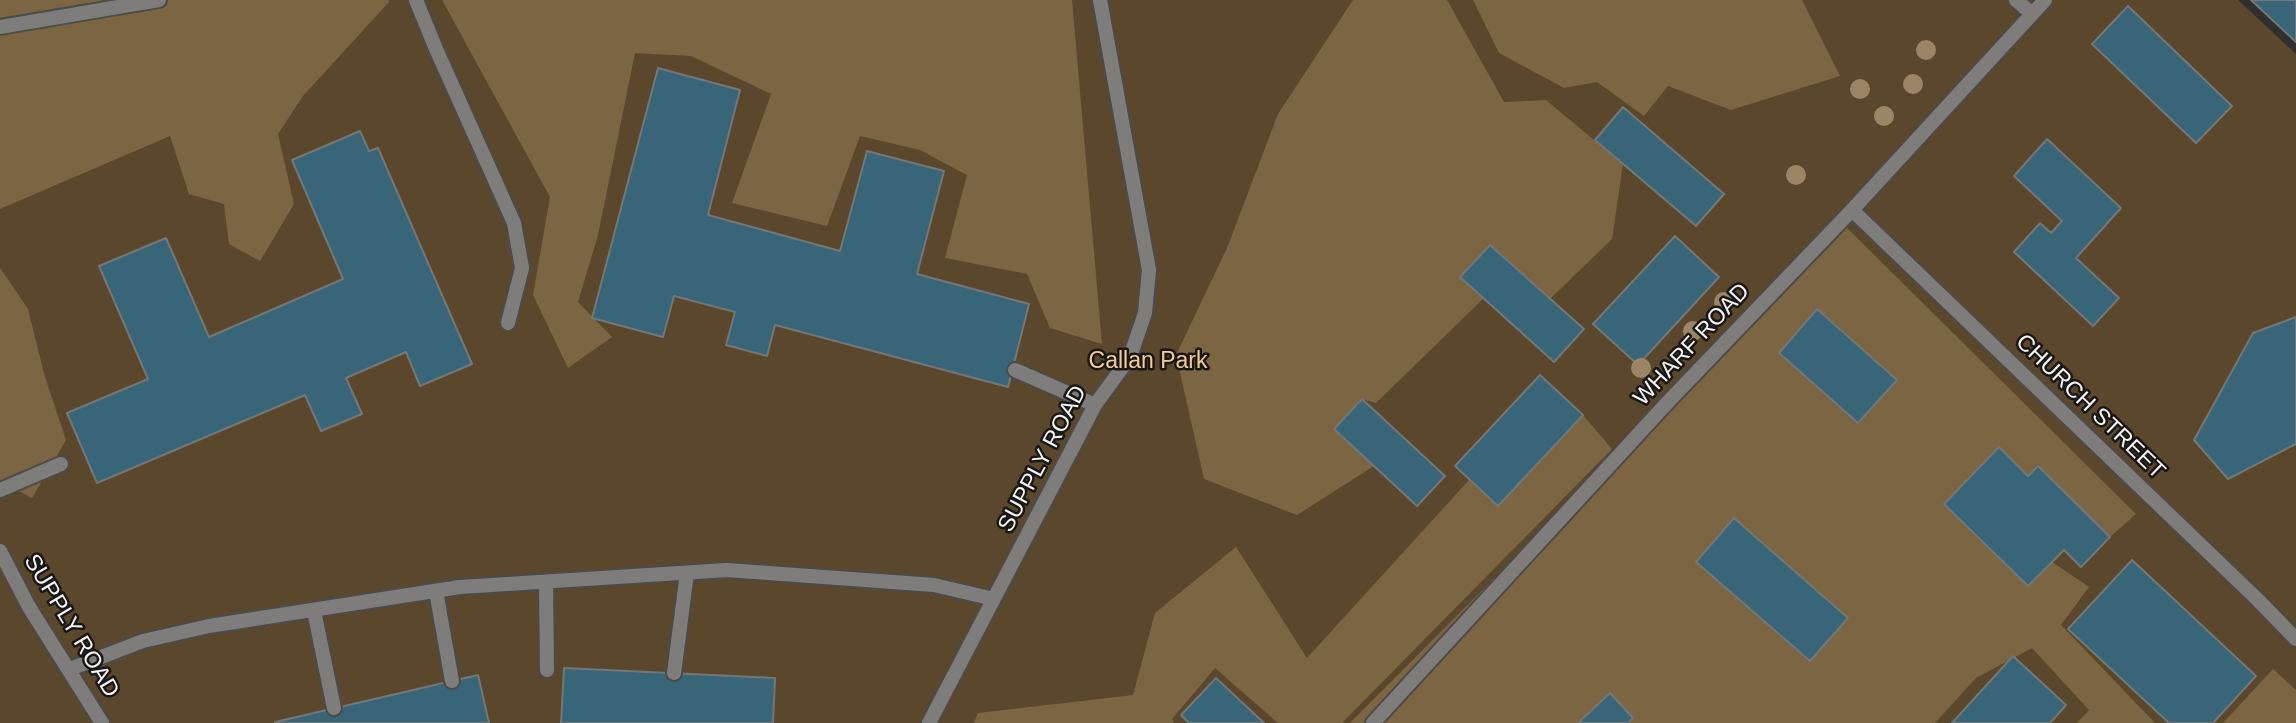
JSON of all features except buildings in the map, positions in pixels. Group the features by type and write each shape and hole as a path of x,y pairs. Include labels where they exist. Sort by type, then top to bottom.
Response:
{"street":[{"path":"0,27 159,0"},
{"path":"416,0 514,223 522,268 508,323"},
{"name":"SUPPLY ROAD","path":"929,723 1095,405 1130,357 1145,313 1149,270 1100,0"},
{"path":"2016,0 2032,14"},
{"name":"WHARF ROAD","path":"1373,723 1667,403 1852,209 2045,0"},
{"name":"CHURCH STREET","path":"1852,209 2296,639"},
{"path":"1015,370 1095,405"},
{"path":"0,490 61,464"},
{"name":"SUPPLY ROAD","path":"0,551 29,607 102,723"},
{"path":"70,669 143,641 209,626 460,587 727,570 934,585 994,599"},
{"path":"674,673 687,573"},
{"path":"546,582 547,670"},
{"path":"436,591 452,681"},
{"path":"314,611 334,708"}],"green space":[{"name":"Callan Park","path":"0,0 2238,0 2296,54 2296,723 0,723"}],"shaded area":[{"path":"0,0 389,2 303,96 278,134 294,204 260,261 229,244 224,204 189,194 170,136 0,209"},
{"path":"442,0 1072,0 1102,344 1050,328 1027,274 945,258 967,175 920,150 860,136 827,226 732,203 771,94 691,56 635,53 598,235 578,302 612,337 568,368 533,295 550,197"},
{"path":"1353,0 1447,0 1504,102 1546,100 1623,164 1612,239 1550,299 1490,245 1484,298 1376,403 1361,399 1334,429 1374,466 1297,515 1204,479 1176,355 1227,248 1278,114"},
{"path":"1473,0 1802,0 1840,76 1731,110 1668,86 1644,116 1597,82 1564,88 1499,53"},
{"path":"1845,226 2136,514 2110,537 2039,467 2028,586 2052,562 2089,587 2061,625 2155,723 2077,723 2089,710 2032,648 1976,678 1935,723 1350,723"},
{"path":"0,268 28,309 45,377 66,440 32,498 0,481"},
{"path":"1583,415 1612,449 1342,723 1278,723 1215,668 1172,719 1174,723 974,723 978,713 1133,695 1155,613 1236,547 1307,658 1469,480 1498,506"},
{"path":"2273,669 2296,690 2296,723 2223,723"}]}
